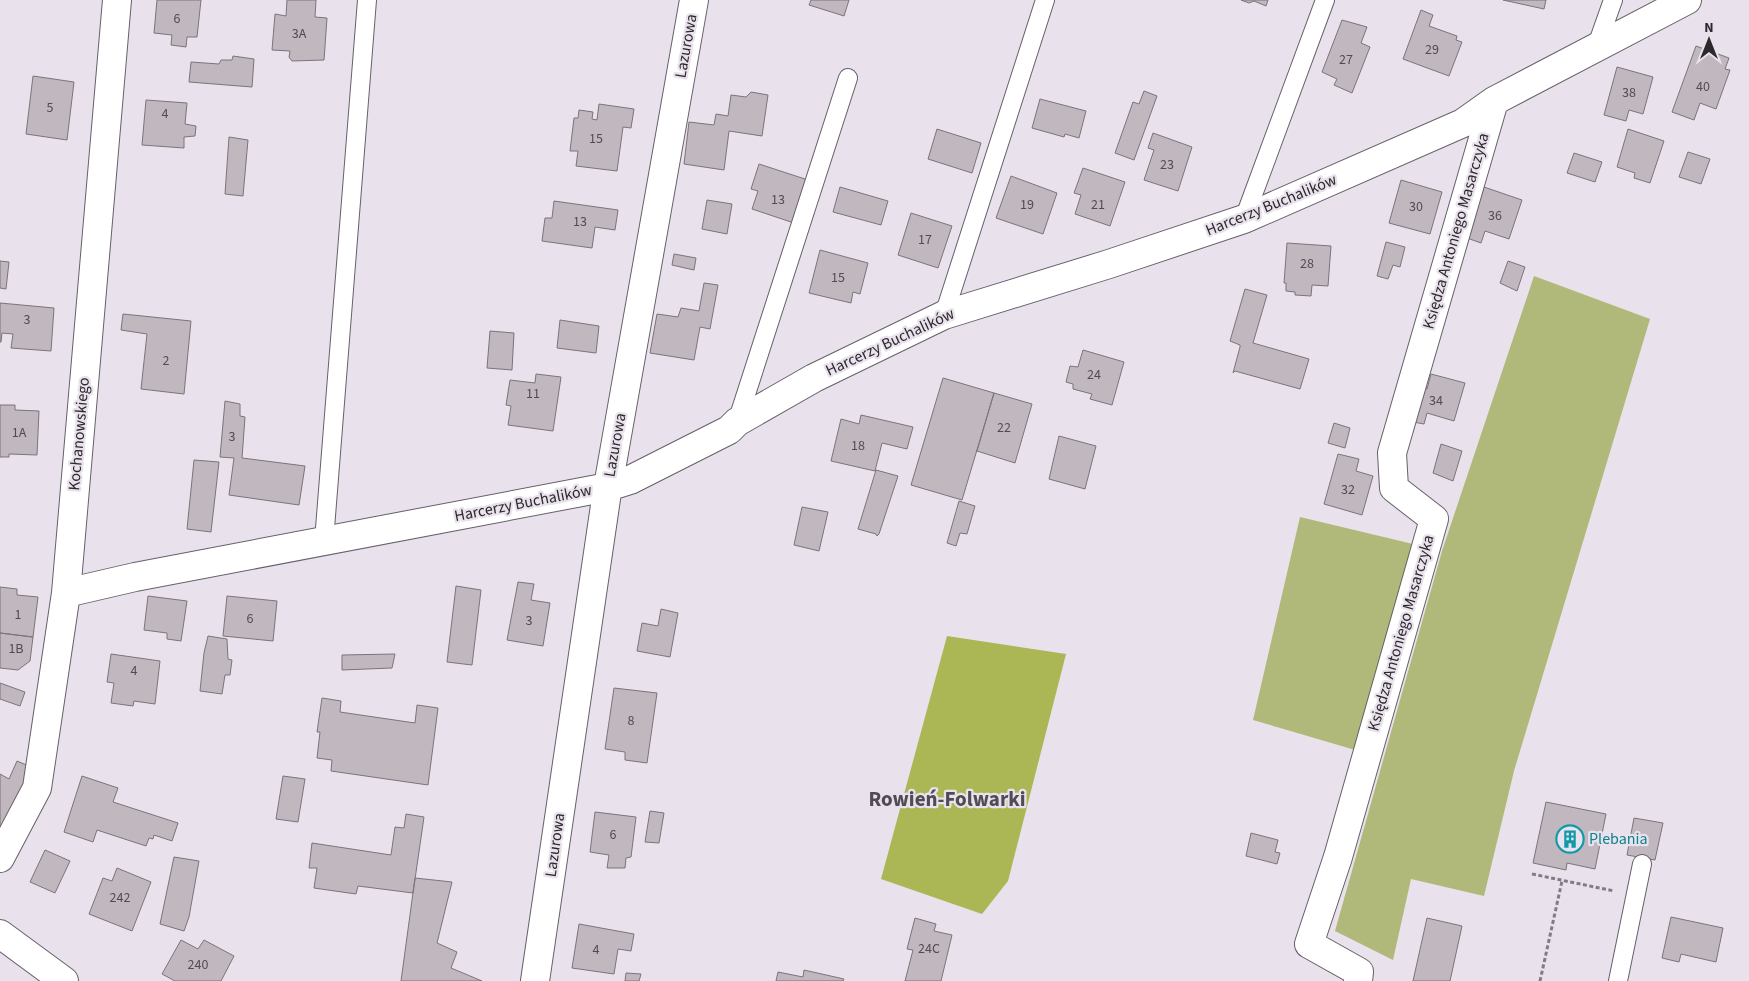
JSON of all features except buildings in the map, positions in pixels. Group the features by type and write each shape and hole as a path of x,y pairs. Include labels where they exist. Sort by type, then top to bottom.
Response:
{"street":[{"name":"Kochanowskiego","path":"0,858 37,788 66,592 117,0"},
{"name":"Lazurowa","path":"535,981 608,487 694,0"},
{"name":"Harcerzy Buchalików","path":"66,592 135,577 608,487 638,476 728,430 737,422 814,378 944,315 1109,264 1244,219 1463,123 1494,100 1688,0"},
{"name":"Księdza Antoniego Masarczyka","path":"1358,981 1359,972 1309,944 1338,857 1434,519 1394,488 1392,453 1494,100"},
{"path":"0,934 64,981"}],"lane":[{"path":"324,541 366,0"},
{"path":"944,315 1044,0"},
{"path":"1244,219 1325,0"},
{"path":"1596,48 1613,0"},
{"path":"737,422 848,78"},
{"path":"1618,981 1642,864"}],"path":[{"path":"1532,874 1635,895"},
{"path":"1540,981 1562,881"}],"green space":[{"path":"1534,276 1650,319 1514,771 1484,896 1411,879 1393,960 1335,931 1442,551"},
{"path":"1300,517 1413,544 1362,752 1253,720"},
{"path":"947,636 1066,654 1008,881 982,914 881,879"}],"place":[{"name":"Plebania","path":"1570,839"}],"district":[{"name":"Rowień-Folwarki","path":"947,799"}]}
